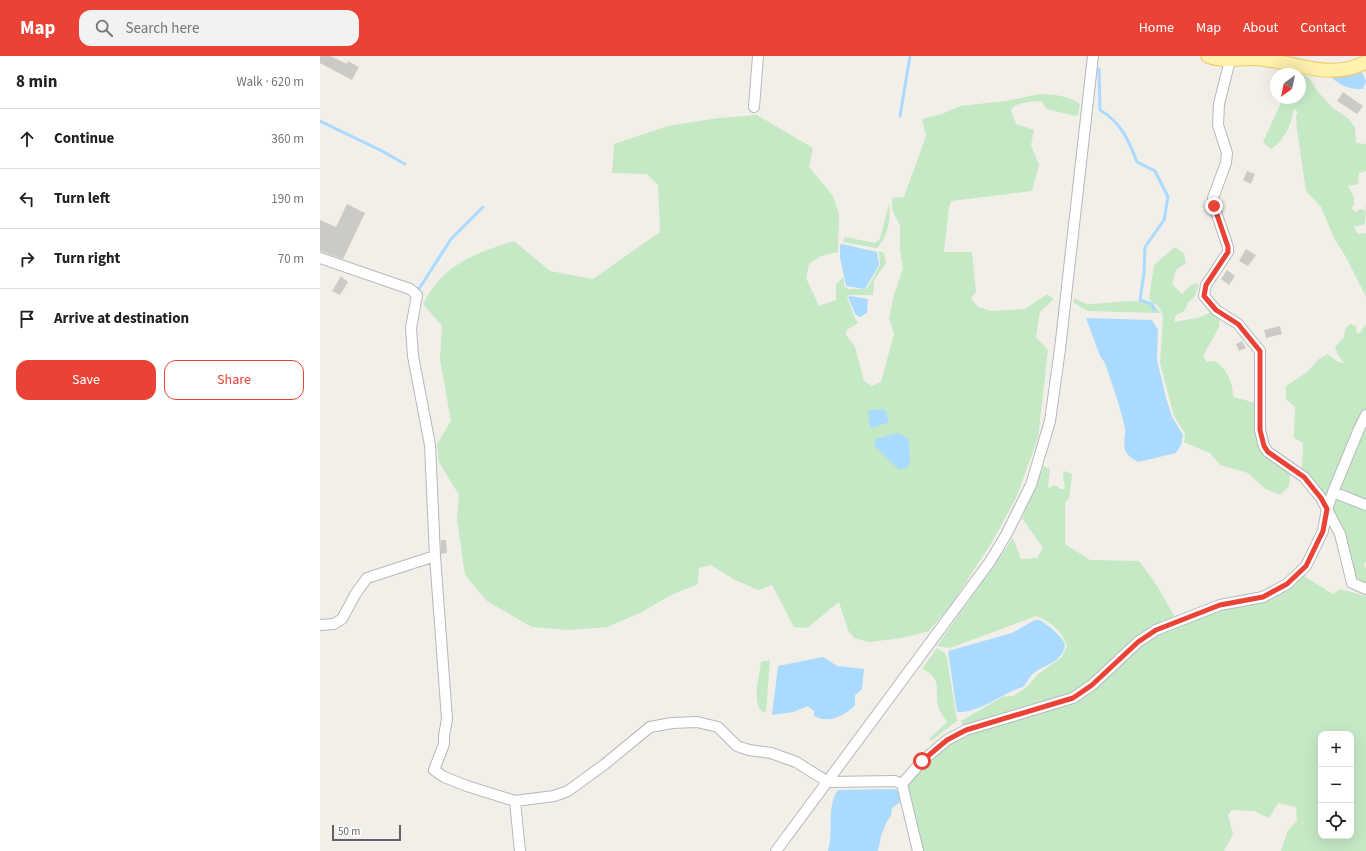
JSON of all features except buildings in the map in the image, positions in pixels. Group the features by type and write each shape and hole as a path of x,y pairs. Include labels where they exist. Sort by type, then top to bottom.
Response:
{"main road":[{"path":"1208,56 1230,60 1265,59 1326,71 1347,69 1366,62"}],"street":[{"path":"754,107 758,56"},
{"path":"776,851 989,563 1006,535 1031,485 1044,446 1052,406 1060,349 1093,56"},
{"path":"1230,60 1219,104 1218,125 1226,153 1226,163 1213,198 1216,212 1228,247 1228,252 1206,285 1204,296 1216,310 1238,324 1260,351 1260,430 1264,446 1268,452 1304,477 1321,498 1340,534 1352,583 1366,589"},
{"path":"320,258 410,289 417,295 411,328 413,356 430,445 435,556 447,719 444,744 434,770 444,777 467,786 515,800 554,796 568,791 650,728 672,723 697,722 713,725 729,737 737,746 786,757 805,766 828,782 895,781 902,784"},
{"path":"902,784 922,761 947,740 966,730 1073,698 1092,685 1138,642 1156,630 1220,605 1263,597 1287,584 1306,566 1323,531 1327,509 1333,492 1358,428 1366,415"},
{"path":"1333,492 1366,504"},
{"path":"320,625 334,624 342,619 356,593 367,578 435,556"},
{"path":"902,784 918,851"},
{"path":"515,800 520,851"}],"green space":[{"path":"1306,76 1333,108 1349,119 1355,128 1356,143 1366,144 1366,171 1359,173 1358,184 1348,186 1354,198 1354,205 1351,208 1356,212 1361,209 1365,211 1366,204 1365,224 1354,227 1358,234 1366,233 1366,297 1346,257 1335,240 1321,207 1306,191 1297,130 1296,116 1298,112 1294,109 1287,132 1276,145 1271,149 1263,142 1280,104 1306,104"},
{"path":"1039,94 1060,96 1076,101 1080,104 1078,115 1075,116 1047,109 1041,101 1021,103 1011,110 1016,124 1034,130 1031,145 1039,165 1032,191 951,201 944,252 972,252 976,292 971,298 978,307 991,311 1025,309 1047,294 1054,299 1040,312 1036,337 1048,350 1038,438 1016,498 992,542 952,604 929,631 902,638 869,642 854,638 848,630 839,602 807,628 794,627 772,585 758,590 733,579 711,565 699,568 698,584 671,595 640,613 607,627 569,630 532,627 487,601 465,575 457,519 459,495 439,462 437,444 451,421 440,359 442,326 423,304 440,279 461,262 486,250 514,241 550,271 593,279 660,232 658,185 647,174 612,173 614,144 668,126 719,118 757,115 813,148 809,167 833,196 839,214 838,252 821,256 809,264 806,278 819,306 836,300 836,284 844,277 844,286 848,289 867,289 880,265 879,251 884,253 886,263 874,280 873,295 850,295 847,297 858,323 847,330 846,335 855,347 864,381 872,386 881,382 894,334 889,318 894,295 903,268 900,250 900,226 892,209 892,198 904,197 926,136 922,119 942,114 960,106 1006,101"},
{"path":"889,204 890,216 888,227 884,238 877,248 843,242 845,237 875,243 880,239"},
{"path":"1175,247 1184,254 1186,263 1176,270 1172,284 1182,294 1191,285 1199,283 1195,296 1188,303 1184,311 1175,316 1175,322 1201,317 1213,311 1220,316 1219,327 1203,356 1207,362 1215,361 1226,372 1232,386 1233,397 1256,403 1261,447 1270,460 1281,466 1290,475 1289,486 1280,495 1264,488 1248,473 1220,465 1210,453 1184,442 1185,433 1174,416 1160,363 1163,316 1160,308 1149,299 1154,265"},
{"path":"1074,298 1083,303 1089,304 1128,301 1148,303 1156,307 1160,313 1088,311 1074,303"},
{"path":"1350,324 1356,326 1357,333 1360,333 1366,324 1366,562 1364,564 1366,569 1366,586 1359,581 1348,563 1330,506 1310,478 1302,470 1303,443 1294,438 1295,407 1286,399 1286,386 1306,373 1319,359 1328,354 1338,362 1344,363 1338,355 1335,347 1344,337 1345,329"},
{"path":"1044,466 1050,469 1048,488 1055,485 1061,489 1065,489 1063,476 1064,471 1072,474 1069,498 1065,503 1065,544 1090,560 1139,561 1156,584 1179,624 1221,608 1264,601 1302,575 1333,594 1340,589 1366,596 1366,851 1281,851 1288,830 1297,821 1296,807 1278,803 1269,818 1254,811 1232,810 1228,815 1233,834 1224,851 922,851 907,784 948,744 966,734 961,721 1002,697 1013,696 1028,686 1037,675 1062,657 1067,646 1059,631 1046,621 1036,616 950,648 937,646 1013,538 1021,559 1037,558 1043,548 1022,518"},
{"path":"937,648 945,653 947,658 957,721 931,741 929,739 947,722 938,706 935,680 933,676 922,669"},
{"path":"770,660 766,711 764,713 757,703 757,689 761,662"}],"water":[{"path":"1361,70 1366,81 1363,89 1347,87 1333,79 1334,76"},
{"path":"842,244 877,252 879,265 865,289 846,286 840,257 840,245"},
{"path":"848,297 868,299 867,313 860,317 855,314"},
{"path":"1086,318 1152,320 1158,330 1157,360 1166,398 1172,417 1183,435 1181,445 1176,453 1138,462 1126,452 1124,444 1125,428 1118,403 1105,363 1100,356"},
{"path":"882,409 886,411 889,422 872,428 870,426 868,412 870,410"},
{"path":"898,433 909,439 910,462 908,467 900,470 874,445 876,439"},
{"path":"1035,620 1040,620 1047,625 1063,640 1065,644 1061,656 1057,660 1033,674 1023,687 982,706 957,712 948,651 1012,633"},
{"path":"823,657 837,666 864,669 862,689 855,695 855,705 836,718 830,719 814,716 814,711 808,706 793,712 772,715 778,666"},
{"path":"896,789 900,802 892,808 891,816 887,821 881,836 878,851 828,851 830,844 832,804 834,796 838,790"}],"waterway":[{"path":"900,116 910,56"},
{"path":"1099,69 1100,110 1114,120 1119,126 1127,139 1137,162 1155,171 1168,197 1164,220 1145,247 1144,273 1140,300 1152,304 1154,310"},
{"path":"320,121 380,150 405,164"},
{"path":"414,288 419,289 451,239 483,207"}],"route":[{"path":"922,761 947,740 966,730 1073,698 1092,685 1138,642 1156,630 1220,605 1263,597 1287,584 1306,566 1323,531 1327,509 1321,498 1304,477 1279,461 1268,452 1264,446 1260,430 1260,351 1238,324 1216,310 1204,296 1206,285 1228,252 1228,247 1214,206"}]}
